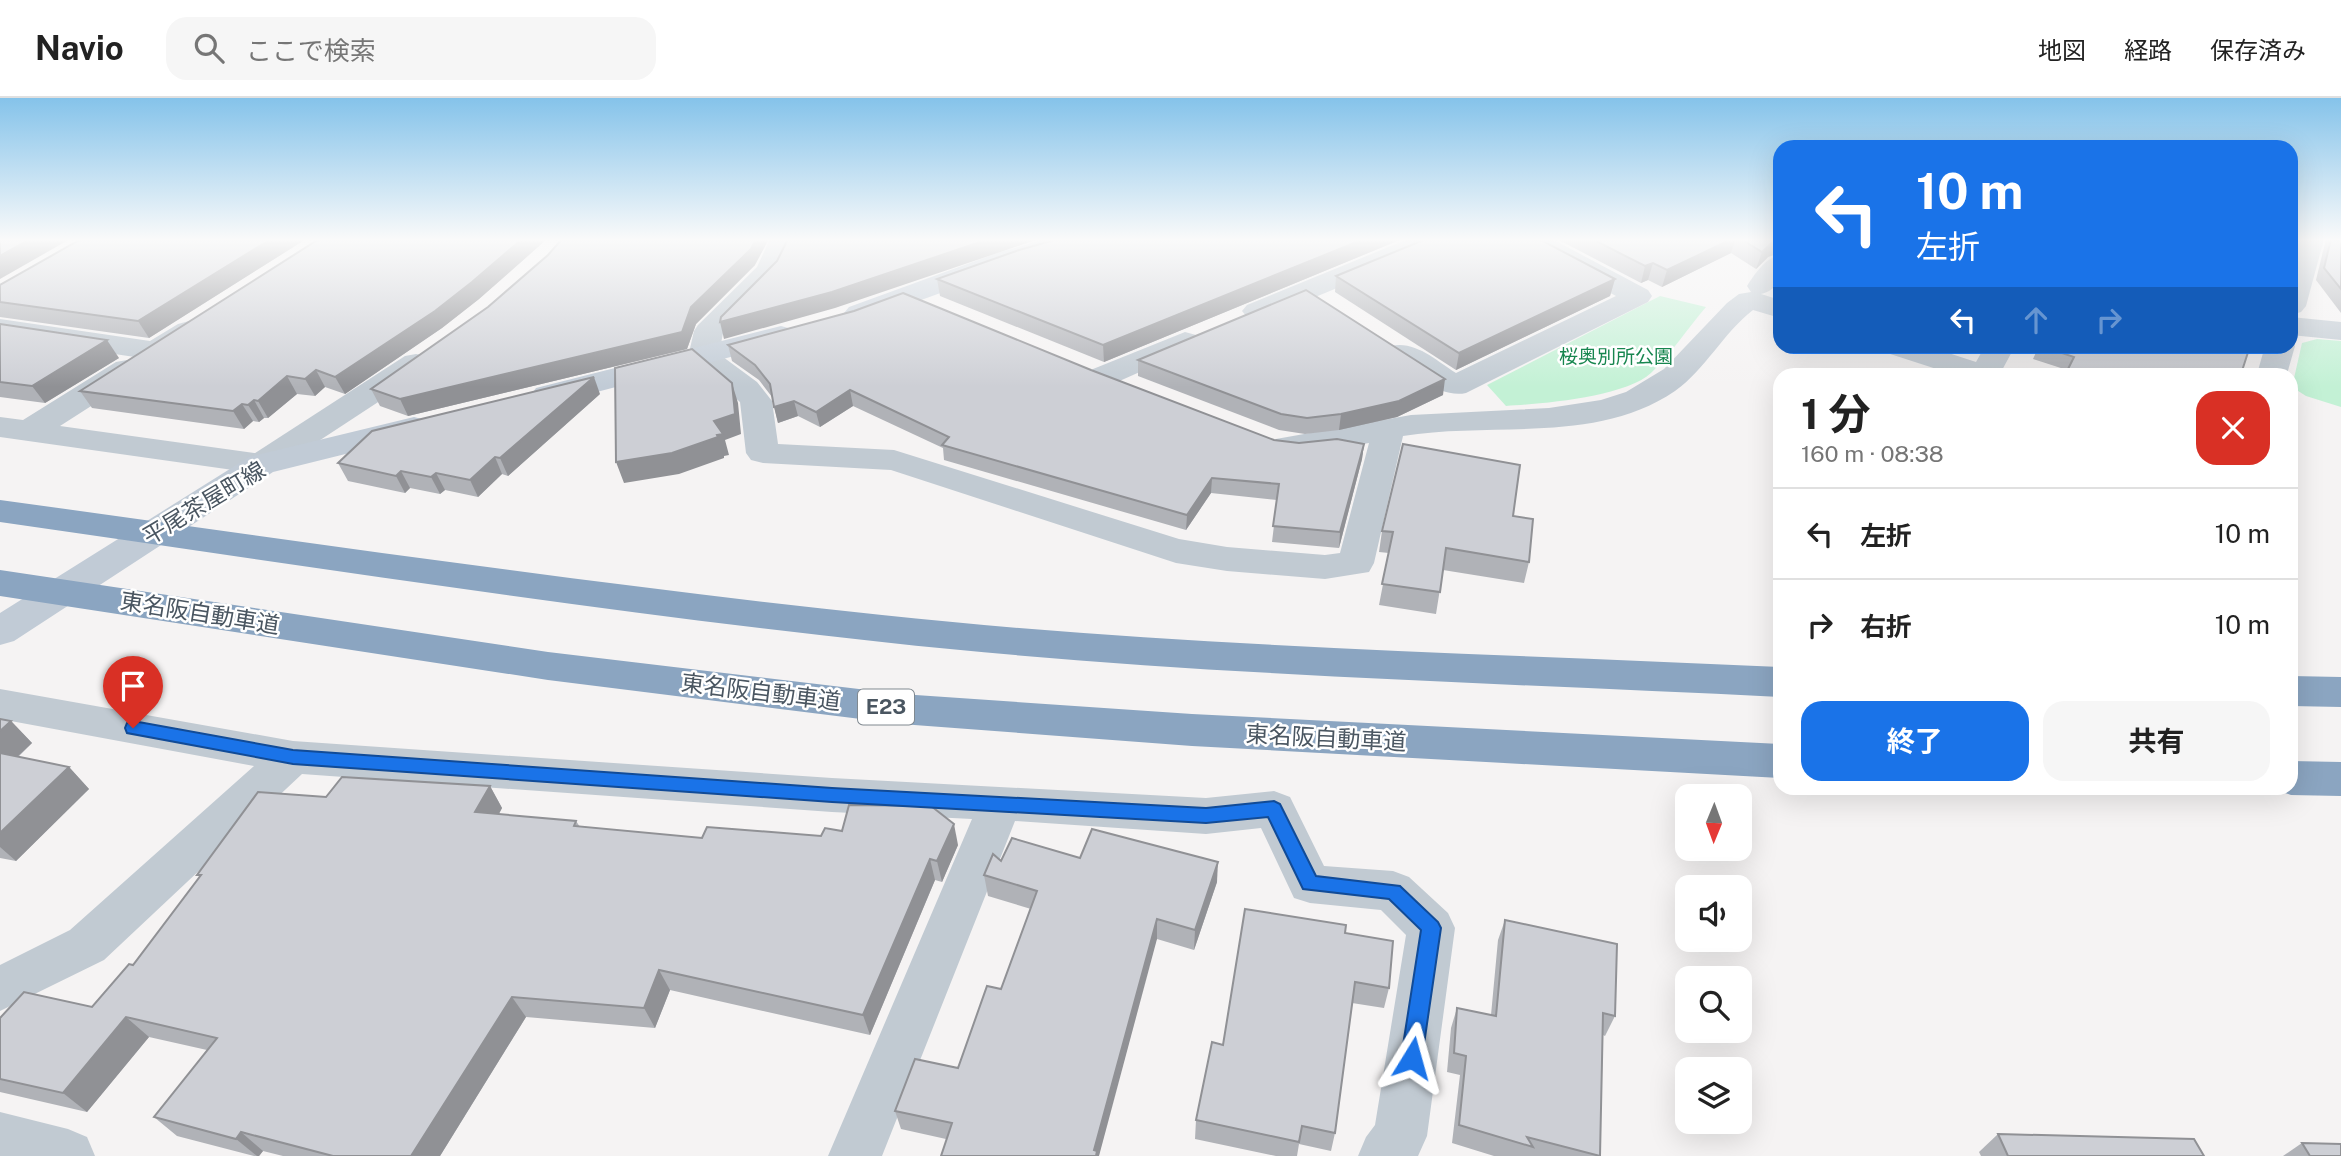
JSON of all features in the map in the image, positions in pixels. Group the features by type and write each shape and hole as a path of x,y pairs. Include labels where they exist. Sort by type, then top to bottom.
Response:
{"highway":[{"path":"0,511 606,595 885,629 1175,653 1773,682"},
{"name":"東名阪自動車道","path":"0,583 548,666 901,709 1192,730 1773,761"},
{"path":"2298,691 2341,692"},
{"path":"2298,778 2341,779"}],"main road":[{"path":"516,403 704,357 820,325 924,288"},
{"name":"平尾茶屋町線","path":"0,631 252,470 436,422"}],"street":[{"path":"751,288 709,331 704,357 746,389 756,401 763,453 894,460 1176,551 1227,559 1325,567 1356,563 1388,431"},
{"path":"1140,391 1091,371 1217,328 1310,288"},
{"path":"1375,334 1455,387 1638,296 1624,288"},
{"path":"1306,290 1340,312"},
{"path":"906,295 943,311"},
{"path":"1261,438 1286,446 1321,444 1427,423 1560,416 1609,407 1664,384 1733,310 1749,300 1773,307"},
{"path":"14,429 155,351 211,316"},
{"path":"2298,327 2341,331"},
{"path":"0,328 155,351"},
{"path":"14,429 252,470 438,348"},
{"path":"1920,354 1965,368"},
{"path":"0,704 293,757 818,794 1206,816 1274,809 1310,884 1394,891 1431,928 1400,1136 1385,1156"},
{"path":"0,989 87,945 293,757"},
{"path":"855,1156 1001,803"},
{"path":"0,1138 68,1156"}],"green space":[{"name":"桜奥別所公園","path":"1660,296 1706,307 1658,366 1639,381 1582,398 1506,406 1487,385"},
{"path":"2317,339 2341,341 2341,407 2298,391 2296,368 2302,343"}],"building":[{"path":"0,288 191,288 138,321 0,302"},
{"path":"241,288 464,288 435,311 335,377 316,370 305,379 287,376 258,401 242,404 233,411 80,391"},
{"path":"509,288 710,288 691,307 682,332 400,399 371,389 488,307"},
{"path":"750,288 843,288 720,322 721,317"},
{"path":"961,288 1242,288 1103,345"},
{"path":"1356,288 1595,288 1459,353"},
{"path":"1306,290 1445,379 1399,401 1341,414 1307,418 1281,414 1138,360"},
{"path":"903,293 1091,370 1274,440 1299,443 1337,439 1364,444 1340,532 1273,526 1279,484 1212,478 1187,515 942,445 949,437 850,390 816,412 794,401 774,407 770,384 755,365 728,345 854,311"},
{"path":"0,324 107,340 32,386 0,382"},
{"path":"692,349 732,383 735,414 714,421 723,434 672,453 616,462 615,368"},
{"path":"2065,354 2247,354 2243,368 2068,368 2074,357"},
{"path":"594,377 500,458 495,457 470,480 436,473 431,477 401,471 396,476 338,463 372,431"},
{"path":"1403,444 1520,465 1513,516 1533,519 1529,562 1446,548 1440,592 1382,584 1393,532 1382,531"},
{"path":"0,719 11,721 0,731"},
{"path":"0,753 69,767 0,833"},
{"path":"342,777 490,786 475,812 576,821 574,826 702,838 707,827 821,836 825,828 842,831 849,805 931,806 954,824 937,861 930,859 863,1015 659,970 644,1008 512,997 411,1156 333,1156 241,1132 236,1139 154,1117 217,1038 126,1017 63,1093 0,1079 0,1018 24,992 92,1007 129,964 133,965 201,875 197,875 258,792 326,797"},
{"path":"1092,829 1218,862 1195,930 1157,919 1094,1150 1097,1151 1096,1156 941,1156 952,1123 895,1111 915,1059 958,1068 987,986 1001,989 1037,891 984,875 993,854 1001,861 1012,838 1080,858"},
{"path":"1245,909 1346,925 1345,933 1393,941 1389,988 1355,982 1335,1133 1302,1126 1299,1142 1196,1120 1212,1042 1223,1045"},
{"path":"1505,920 1617,944 1615,1016 1603,1013 1600,1156 1527,1137 1533,1147 1459,1125 1466,1056 1454,1053 1457,1008 1496,1016"},
{"path":"1998,1134 2194,1139 2204,1156 2008,1156"},
{"path":"2302,1143 2341,1144 2341,1156 2310,1156"}],"route":[{"path":"133,728 293,757 832,795 1206,816 1274,809 1310,884 1394,891 1431,928 1412,1058"}]}
